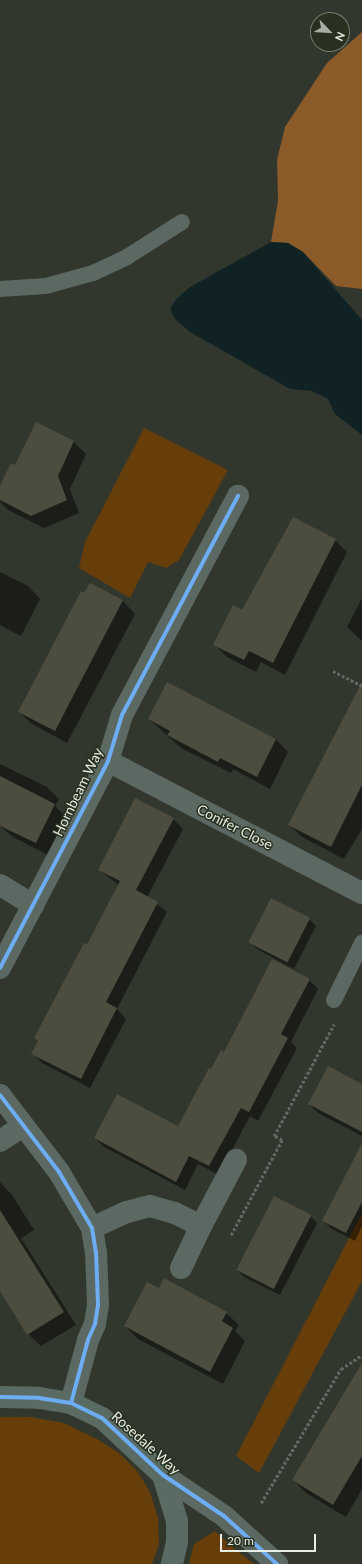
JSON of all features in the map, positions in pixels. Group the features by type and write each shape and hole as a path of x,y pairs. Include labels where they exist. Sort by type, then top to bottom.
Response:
{"street":[{"name":"Hornbeam Way","path":"0,968 108,762 122,715 238,496"},
{"name":"Conifer Close","path":"108,762 362,893"},
{"path":"0,885 33,905"},
{"path":"0,1096 59,1172 92,1228 96,1252 98,1305 95,1324 88,1340 71,1403"},
{"path":"0,1141 23,1126"},
{"path":"181,1268 201,1226 236,1160"},
{"path":"92,1228 140,1207 150,1206 175,1214 201,1226"},
{"name":"Rosedale Way","path":"0,1397 39,1398 71,1403 102,1418 163,1475 224,1516 277,1564"},
{"name":"Rosedale Way","path":"163,1475 177,1521 178,1542 172,1564"}],"lane":[{"path":"0,289 46,286 93,273 127,257 182,222"},
{"path":"334,1000 362,943"}],"path":[{"path":"333,671 362,686"},
{"path":"227,1241 282,1140 274,1136 344,1005 334,1000"},
{"path":"261,1504 341,1369 362,1355"}],"shaded area":[{"path":"362,32 362,289 336,286 303,252 288,243 271,242 278,201 277,160 285,127 327,63 339,52 350,52 350,43"},
{"path":"271,242 288,243 303,252 362,320 362,435 335,414 328,399 312,391 290,389 190,332 175,319 170,309 176,299 190,287"},
{"path":"144,428 228,470 179,560 166,568 148,562 130,598 79,568 85,542"},
{"path":"362,1213 362,1281 259,1473 236,1456"},
{"path":"0,1417 30,1417 64,1423 97,1439 119,1453 138,1472 150,1492 158,1518 159,1544 152,1564 0,1564"},
{"path":"215,1531 254,1564 189,1564 194,1544"}],"building":[{"path":"36,422 74,441 58,476 67,500 31,516 0,500 0,486 11,463 15,465"},
{"path":"293,517 336,539 273,663 249,651 244,660 213,645 233,605 242,610"},
{"path":"90,583 123,600 55,731 18,712 81,591 84,593"},
{"path":"167,682 276,739 257,777 220,758 218,762 167,735 170,731 148,719"},
{"path":"362,682 362,785 331,847 288,825"},
{"path":"0,776 55,804 36,843 0,826"},
{"path":"135,798 174,818 136,890 158,902 106,1002 117,1008 81,1079 31,1054 38,1041 34,1038 84,943 87,944 120,881 98,870"},
{"path":"271,898 310,918 288,963 248,943"},
{"path":"272,959 310,979 281,1034 288,1038 249,1112 241,1108 209,1166 189,1156 176,1182 94,1138 117,1094 178,1126 209,1068 211,1069 221,1050 224,1052"},
{"path":"328,1066 362,1084 362,1132 308,1104"},
{"path":"362,1143 362,1202 346,1233 322,1221"},
{"path":"274,1196 311,1215 274,1289 236,1270"},
{"path":"0,1210 64,1312 27,1335 0,1291"},
{"path":"164,1278 227,1312 222,1321 233,1328 210,1372 124,1326 147,1282 159,1288"},
{"path":"362,1363 362,1456 333,1505 292,1480"}],"cycle path":[{"path":"0,968 108,761 122,715 238,496"},
{"path":"0,1095 59,1172 92,1228 96,1252 98,1305 95,1324 88,1340 71,1403"},
{"path":"0,1397 39,1398 71,1403 102,1418 163,1475 224,1516 277,1564"}]}
